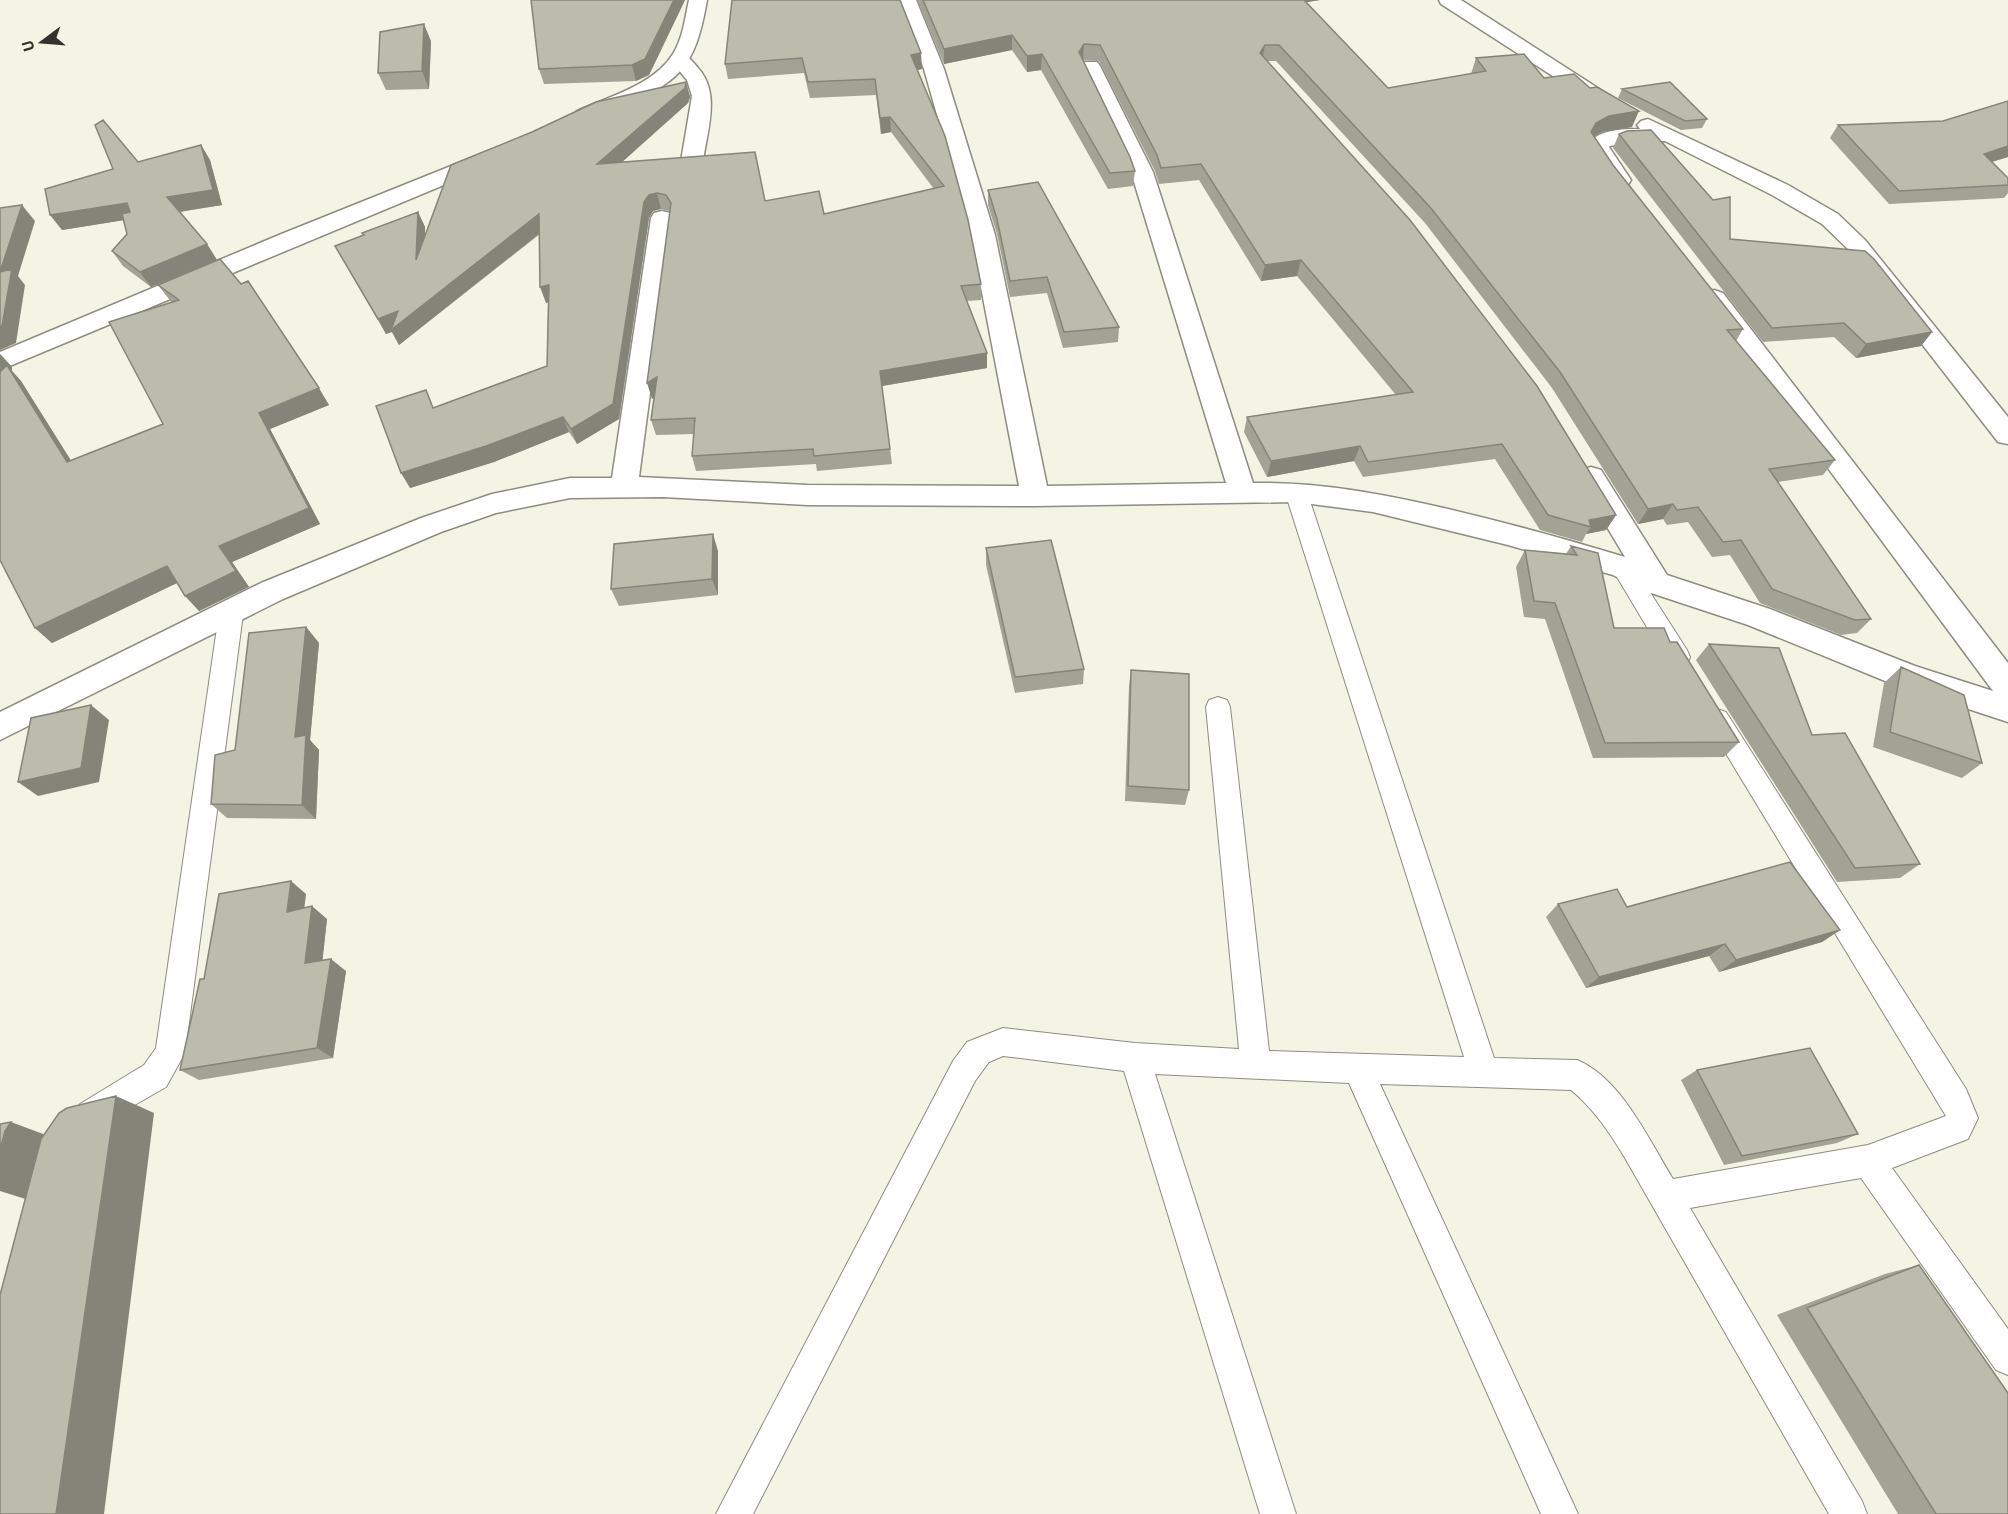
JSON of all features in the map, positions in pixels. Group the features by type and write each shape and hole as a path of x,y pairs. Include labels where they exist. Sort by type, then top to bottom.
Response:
{"street":[{"path":"560,126 657,81 680,60 690,39 698,0"},
{"path":"907,0 934,69 984,235 1035,496"},
{"path":"1448,0 1540,61 1626,113 1780,190 1830,219 1857,245 1911,316 2008,435"},
{"path":"680,60 697,80 702,96 692,161"},
{"path":"1090,66 1142,172 1243,494"},
{"path":"1637,201 1597,146 1602,140 1613,137 1667,135"},
{"path":"0,362 506,150"},
{"path":"624,488 662,218"},
{"path":"1701,283 2008,687"},
{"path":"1577,454 1656,583"},
{"path":"0,727 231,614 272,591 431,525 492,504 570,488 663,487 807,495 1035,496 1296,492 1373,501 1508,534 1622,567 1656,583 1759,617 1906,676 2008,709"}],"lane":[{"path":"1296,492 1484,1072"},
{"path":"1622,567 1955,1100 1963,1118 1957,1128 1868,1161 1665,1196"},
{"path":"72,1140 87,1117 156,1076 170,1053 231,614"},
{"path":"1218,707 1257,1065"},
{"path":"734,1514 964,1071 978,1053 1003,1042 1135,1058 1257,1065 1577,1075 1594,1088 1611,1107 1849,1514"},
{"path":"1135,1058 1278,1514"},
{"path":"1358,1067 1560,1514"},
{"path":"1868,1161 2008,1358"}],"building":[{"path":"531,0 674,0 645,59 632,65 539,69"},
{"path":"732,0 900,0 921,53 911,55 945,136 968,220 981,284 961,286 987,353 880,371 890,449 814,456 813,449 692,456 695,418 651,420 657,377 647,383 671,203 666,195 657,193 649,195 644,202 613,404 571,429 563,417 486,446 401,473 376,406 426,390 433,408 547,366 549,285 540,287 539,214 391,330 398,311 378,319 335,246 418,212 416,260 451,165 532,132 596,102 686,82 685,88 597,164 755,152 765,201 819,191 824,214 944,186 890,117 880,118 875,79 808,82 802,58 725,64"},
{"path":"923,0 1304,0 1388,88 1486,71 1476,58 1524,54 1544,78 1574,74 1590,88 1597,87 1639,111 1609,116 1596,123 1591,132 1613,165 1743,329 1727,330 1835,460 1769,469 1871,619 1855,620 1772,589 1741,540 1723,542 1698,507 1677,510 1673,504 1648,509 1560,372 1430,207 1279,45 1265,45 1260,53 1410,220 1537,386 1616,515 1589,520 1591,527 1548,515 1502,444 1368,462 1360,446 1271,461 1247,417 1413,392 1301,260 1265,265 1201,164 1161,168 1157,155 1100,45 1084,44 1079,52 1135,171 1110,173 1042,54 1027,56 1012,35 944,49"},
{"path":"424,24 422,71 378,73 380,32"},
{"path":"1670,82 1707,119 1685,121 1622,89"},
{"path":"2008,101 2008,146 1984,154 2008,178 2008,185 1899,191 1838,125 1943,121"},
{"path":"103,120 138,162 201,145 213,190 167,197 207,244 140,272 112,251 127,234 122,214 130,212 127,203 50,215 45,189 113,169 95,125"},
{"path":"1651,130 1713,200 1730,197 1730,239 1865,251 1874,259 1932,332 1866,344 1844,323 1772,328 1619,134 1627,131"},
{"path":"1038,182 1119,327 1064,332 1047,277 1010,281 997,219 988,190"},
{"path":"22,205 0,272 0,208"},
{"path":"220,259 241,284 248,281 319,388 259,413 309,508 219,546 236,571 185,596 167,566 35,628 0,560 0,372 7,365 67,462 163,424 109,322 179,300 158,285"},
{"path":"12,269 0,327 0,272"},
{"path":"713,534 712,579 611,589 614,544"},
{"path":"1051,540 1084,669 1015,677 986,548"},
{"path":"1571,546 1598,553 1614,628 1664,628 1670,642 1677,642 1739,742 1605,743 1555,603 1534,601 1525,550 1577,555"},
{"path":"306,627 295,737 306,735 302,805 211,804 215,755 235,750 249,633"},
{"path":"1709,644 1779,648 1812,735 1845,733 1920,864 1855,868"},
{"path":"1901,667 1964,695 1982,763 1890,732"},
{"path":"1131,670 1189,674 1189,790 1128,786"},
{"path":"91,705 81,768 18,782 31,718"},
{"path":"1790,862 1840,930 1736,960 1725,944 1599,977 1558,904 1617,889 1627,907"},
{"path":"291,881 287,912 312,906 305,963 331,959 317,1048 180,1070 200,979 204,979 219,894"},
{"path":"1810,1048 1858,1134 1742,1156 1697,1070"},
{"path":"116,1096 56,1514 0,1514 0,1295 41,1139 59,1113 67,1108"},
{"path":"11,1122 5,1131 0,1150 0,1124"},
{"path":"1919,1265 2008,1393 2008,1514 1936,1514 1807,1308"}]}
